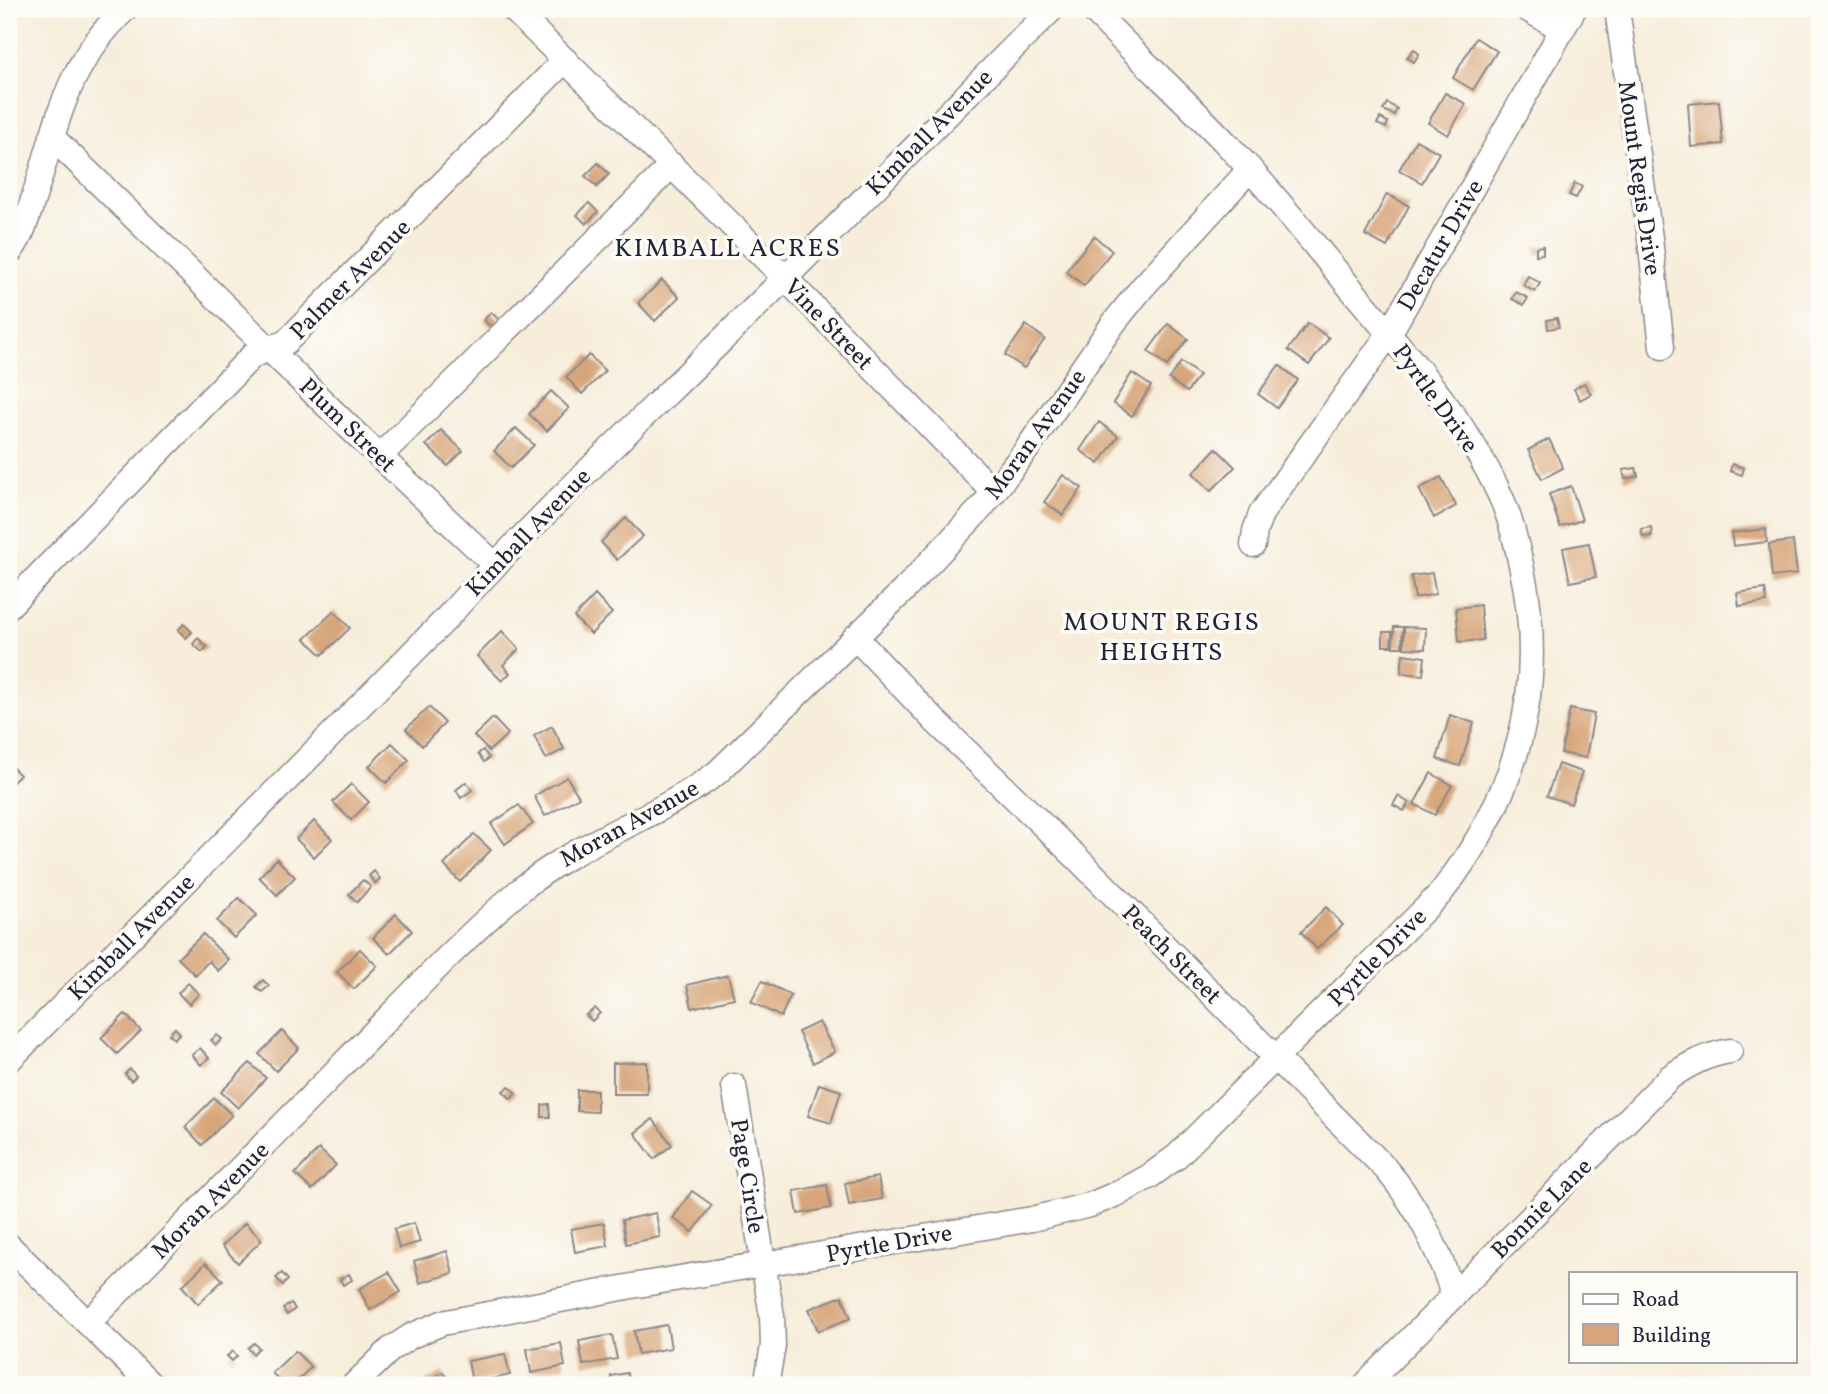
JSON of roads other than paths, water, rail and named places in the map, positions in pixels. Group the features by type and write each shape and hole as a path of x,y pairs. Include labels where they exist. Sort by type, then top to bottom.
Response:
{"street":[{"path":"9,253 24,229 68,88 97,37 125,9"},
{"name":"Vine Street","path":"513,9 784,277 994,492"},
{"name":"Kimball Avenue","path":"9,1060 444,621 494,564 562,495 1052,9"},
{"name":"Pyrtle Drive","path":"354,1385 391,1349 411,1336 442,1323 632,1286 1032,1219 1090,1205 1130,1187 1177,1157 1440,894 1464,863 1484,830 1506,782 1518,746 1527,705 1532,631 1525,583 1499,494 1474,447 1445,403 1389,334 1250,169 1091,9"},
{"path":"1527,9 1568,19"},
{"name":"Mount Regis Drive","path":"1617,9 1650,238 1662,347"},
{"name":"Decatur Drive","path":"1253,545 1261,514 1389,334 1568,19"},
{"name":"Palmer Avenue","path":"9,606 252,356 286,342 565,60"},
{"name":"Plum Street","path":"52,137 494,564"},
{"path":"380,456 672,165"},
{"name":"Moran Avenue","path":"88,1323 425,980 518,892 550,867 695,789 718,772 903,591 994,492 1113,324 1141,289 1250,169"},
{"name":"Peach Street","path":"855,637 934,720 1076,857 1347,1128 1402,1188 1440,1255 1454,1296"},
{"name":"Bonnie Lane","path":"1365,1385 1670,1077 1690,1063 1730,1051"},
{"name":"Page Circle","path":"734,1086 772,1316 773,1346 766,1385"},
{"path":"9,1246 151,1385"}],"district":[{"name":"KIMBALL ACRES","path":"728,247"},
{"name":"MOUNT REGIS HEIGHTS","path":"1162,636"}]}
